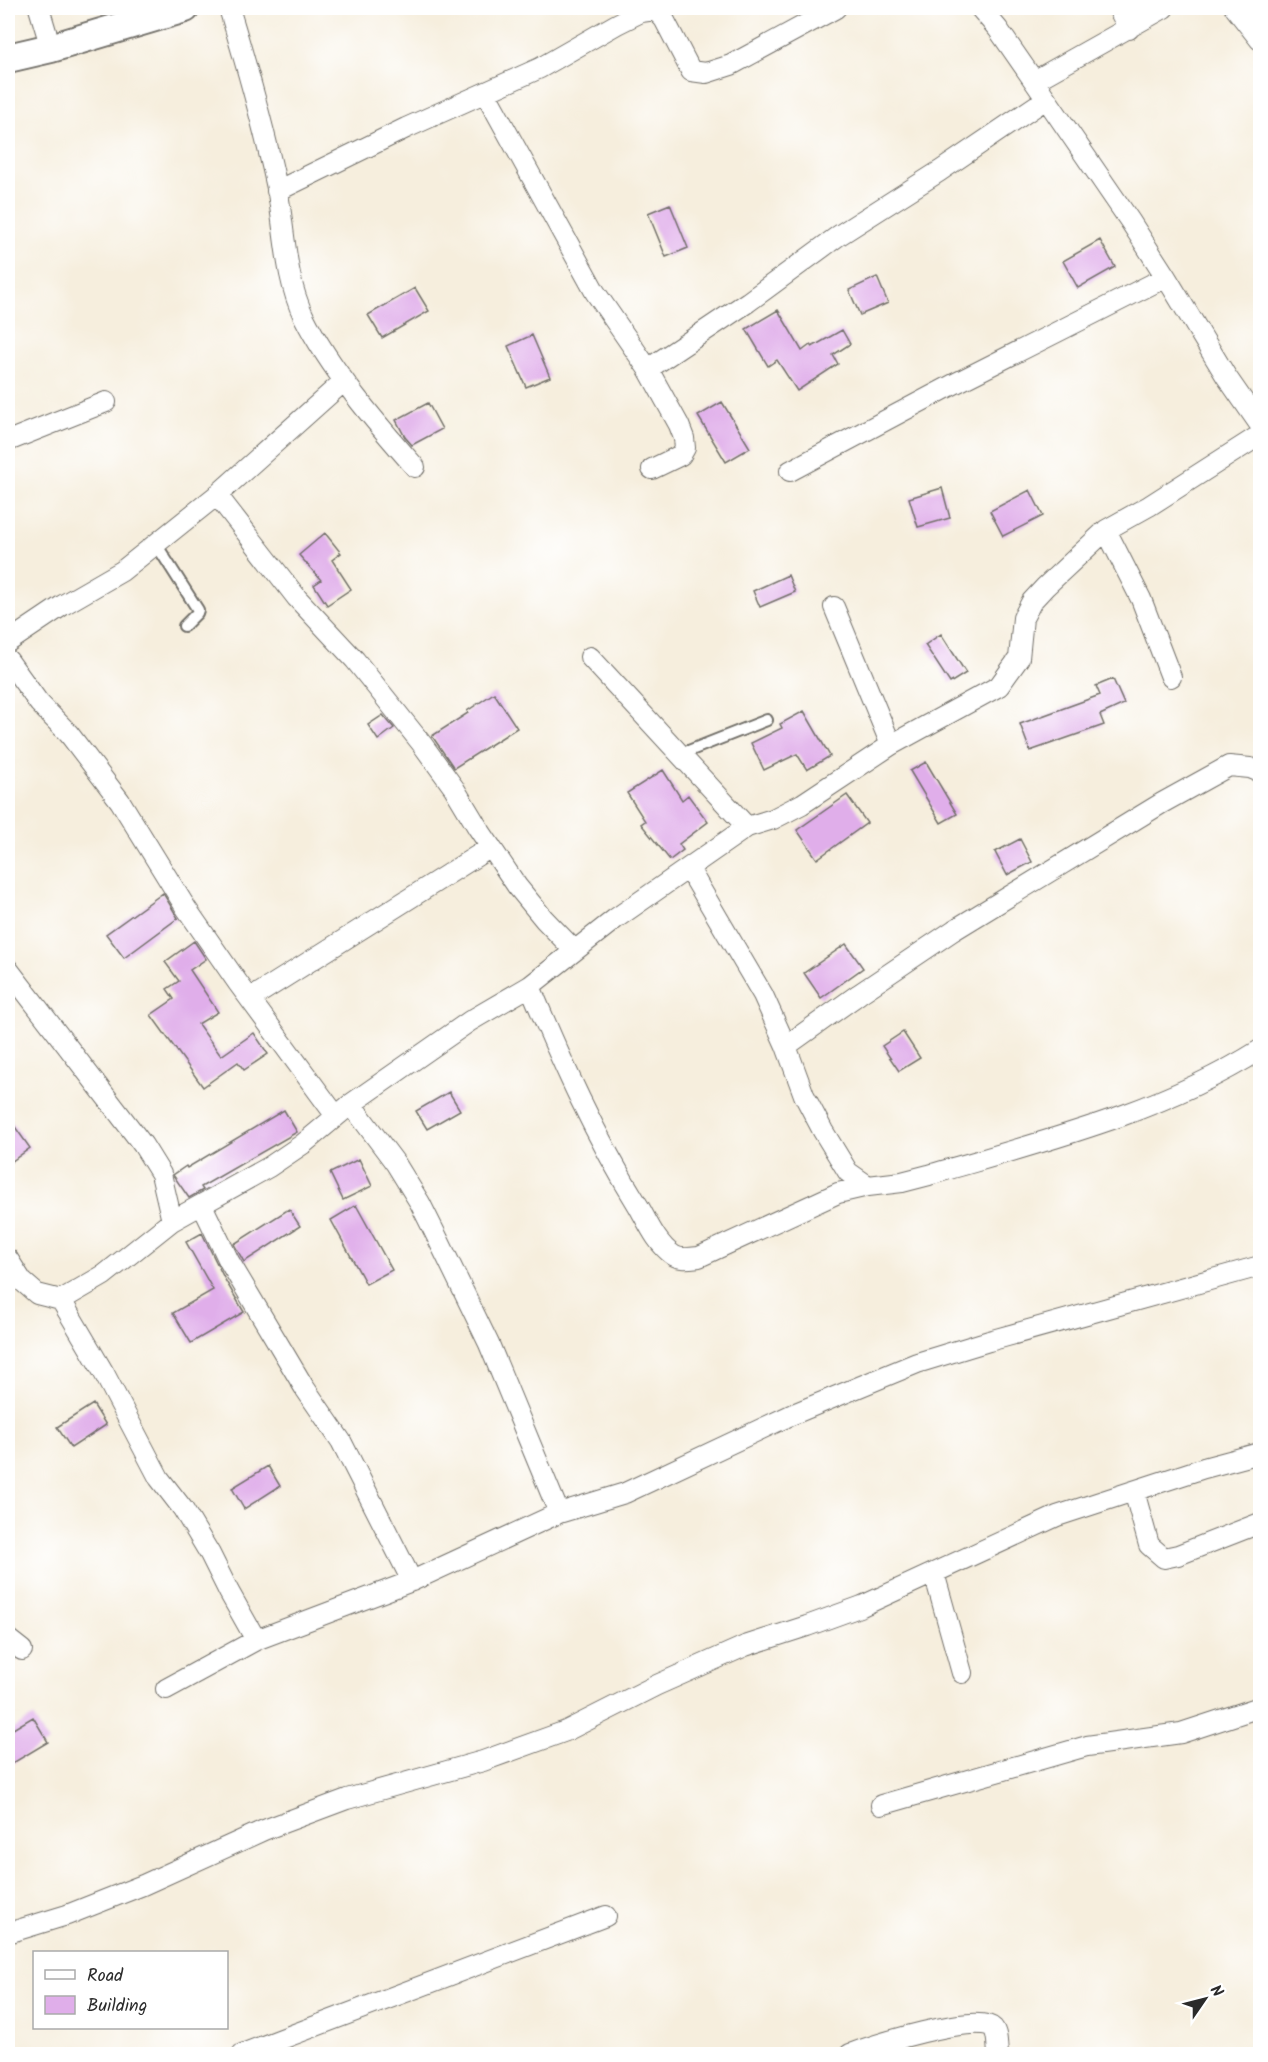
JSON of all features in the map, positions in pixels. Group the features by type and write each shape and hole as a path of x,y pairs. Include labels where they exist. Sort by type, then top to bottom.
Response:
{"street":[{"path":"39,8 51,48"},
{"path":"8,58 51,48 185,8"},
{"path":"229,8 248,69 277,191 294,290 304,316 344,381 415,467"},
{"path":"277,191 406,128 540,68 641,12 655,10 664,19 691,71 706,73 731,65 836,8"},
{"path":"980,8 998,29 1034,81 1166,277 1226,376 1260,425"},
{"path":"1118,8 1129,29"},
{"path":"1034,81 1164,8"},
{"path":"1235,8 1260,40"},
{"path":"486,94 595,292 648,369 680,425 685,448 681,454 652,469"},
{"path":"648,369 748,302 838,236 940,171 1046,99"},
{"path":"790,471 954,384 1166,277"},
{"path":"8,642 63,605 122,571 217,495 344,381"},
{"path":"8,441 106,402"},
{"path":"8,1259 22,1281 37,1294 61,1300 104,1275 172,1221 269,1167 303,1144 343,1110 470,1021 530,986 615,919 747,827 773,819 802,804 891,745 999,686 1019,658 1023,618 1032,601 1106,530 1149,507 1260,435"},
{"path":"217,495 297,598 355,660 422,744 454,788 491,847 538,911 574,950"},
{"path":"1106,530 1141,599 1171,677"},
{"path":"834,607 891,745"},
{"path":"591,657 747,827"},
{"path":"8,660 39,703 69,734 120,801 186,908 250,999 343,1110 396,1164 434,1230 489,1344 559,1513"},
{"path":"786,1046 954,930 1162,804 1229,766 1250,768 1260,772"},
{"path":"250,999 491,847"},
{"path":"689,869 764,995 804,1095 823,1131 848,1172 868,1186"},
{"path":"8,969 143,1145 160,1174 172,1221"},
{"path":"530,986 563,1066 612,1164 665,1249 675,1257 687,1259 699,1257 838,1193 929,1175 1135,1111 1232,1068 1260,1050"},
{"path":"202,1204 229,1261 304,1387 340,1441 412,1581"},
{"path":"166,1689 256,1640 412,1581 559,1513 625,1493 791,1415 917,1363 988,1341 1260,1266"},
{"path":"61,1300 104,1373 159,1478 183,1509 210,1554 256,1640"},
{"path":"8,1934 67,1915 143,1885 264,1830 347,1799 483,1761 566,1731 657,1685 745,1646 862,1606 1057,1516 1204,1468 1260,1453"},
{"path":"1134,1491 1149,1545 1164,1558 1178,1555 1260,1524"},
{"path":"934,1573 962,1673"},
{"path":"880,1805 1087,1746 1180,1733 1260,1707"},
{"path":"242,2055 606,1916"},
{"path":"850,2055 880,2043 942,2028 981,2023 993,2028 996,2033 998,2055"}],"lane":[{"path":"156,544 198,609 198,613 184,626"},
{"path":"681,754 767,720"}],"building":[{"path":"670,204 688,248 666,257 648,213"},
{"path":"1100,240 1115,267 1078,288 1063,261"},
{"path":"877,277 888,303 860,315 849,290"},
{"path":"415,288 429,311 382,338 368,315"},
{"path":"778,310 802,351 842,330 850,344 833,355 838,364 797,391 777,360 768,366 746,329"},
{"path":"532,335 550,377 526,387 508,346"},
{"path":"722,402 750,448 726,462 698,416"},
{"path":"428,403 442,429 412,445 396,420"},
{"path":"942,488 950,518 918,527 909,498"},
{"path":"1030,490 1043,516 1003,536 990,511"},
{"path":"325,533 341,553 332,560 351,589 327,605 314,585 321,580 299,555"},
{"path":"788,575 795,592 760,607 753,591"},
{"path":"941,634 966,673 950,683 925,645"},
{"path":"1113,679 1124,704 1100,715 1104,725 1030,751 1020,724 1100,695 1096,686"},
{"path":"494,693 517,728 454,768 432,736"},
{"path":"804,711 830,756 807,770 797,754 764,770 751,743 782,728 780,724"},
{"path":"383,715 394,728 378,740 368,725"},
{"path":"926,762 957,814 941,823 910,771"},
{"path":"663,770 682,800 688,795 708,822 679,844 683,850 670,860 641,824 645,821 627,793"},
{"path":"847,795 867,823 817,859 797,830"},
{"path":"1020,839 1032,862 1007,875 995,852"},
{"path":"163,893 178,918 124,958 106,934"},
{"path":"194,941 206,959 190,970 218,1012 198,1024 221,1056 254,1033 268,1054 244,1070 238,1062 203,1087 151,1015 174,999 167,989 179,981 165,962"},
{"path":"846,944 863,968 821,998 804,973"},
{"path":"903,1032 920,1058 899,1071 882,1046"},
{"path":"449,1092 460,1110 427,1129 416,1111"},
{"path":"284,1110 297,1132 201,1187 203,1190 189,1198 173,1175"},
{"path":"8,1117 30,1148 8,1164"},
{"path":"359,1159 372,1186 343,1200 330,1173"},
{"path":"356,1205 392,1270 366,1284 331,1220"},
{"path":"289,1209 300,1226 244,1262 234,1244"},
{"path":"202,1233 244,1312 191,1343 173,1313 213,1290 186,1242"},
{"path":"93,1404 106,1425 71,1448 57,1427"},
{"path":"268,1466 280,1486 244,1509 232,1488"},
{"path":"33,1717 48,1742 8,1766 8,1732"}]}
